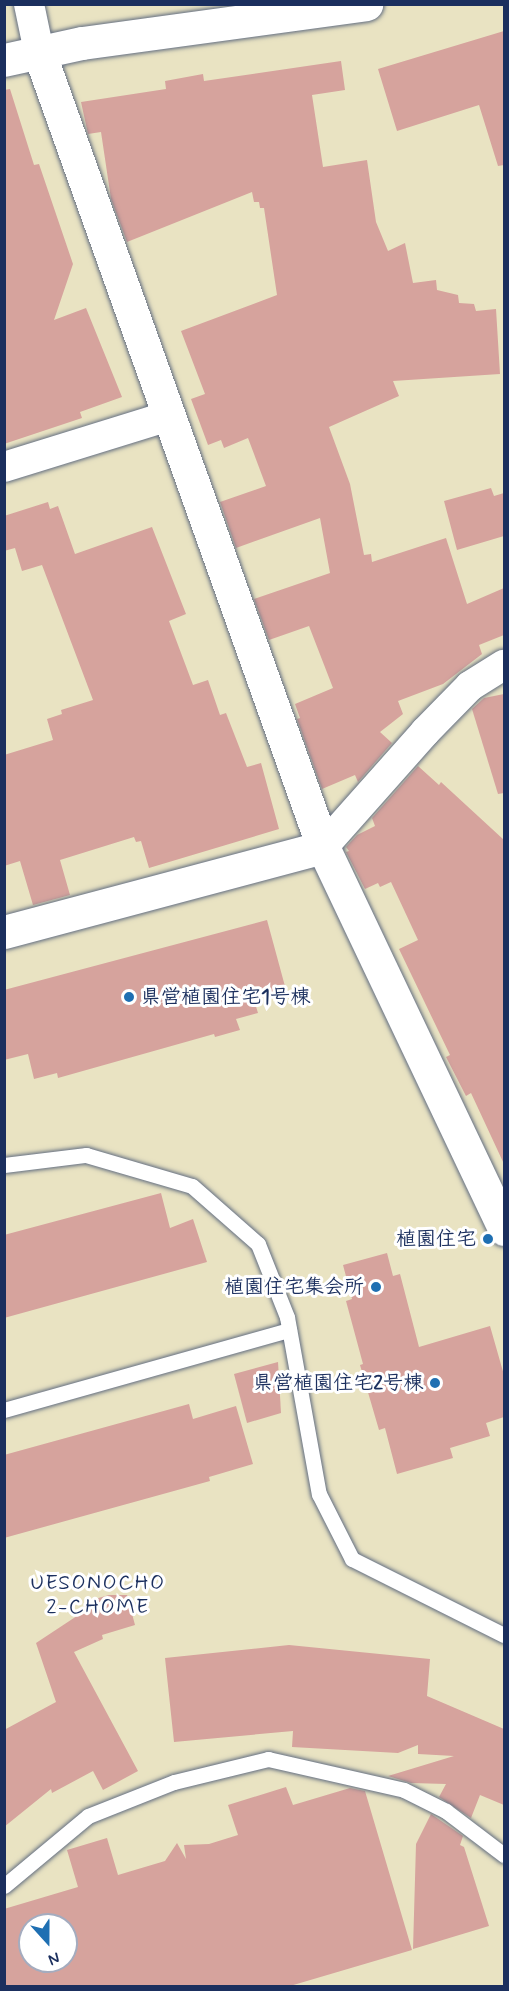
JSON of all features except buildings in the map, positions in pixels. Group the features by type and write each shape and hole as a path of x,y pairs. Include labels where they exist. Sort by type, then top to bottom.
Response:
{"street":[{"path":"29,4 39,52 323,847 504,1229"},
{"path":"4,60 39,52 366,4"},
{"path":"4,467 169,416"},
{"path":"4,932 323,847 463,693 504,665"}],"lane":[{"path":"4,1165 86,1155 192,1186 258,1244 287,1317 319,1494 352,1559 504,1635"},
{"path":"4,1410 289,1330"},
{"path":"4,1886 88,1816 174,1782 268,1759 404,1790 446,1811 504,1855"}],"place":[{"name":"県営植園住宅1号棟","path":"129,997"},
{"name":"植園住宅","path":"488,1239"},
{"name":"植園住宅集会所","path":"376,1287"},
{"name":"県営植園住宅2号棟","path":"435,1383"}],"district":[{"name":"UESONOCHO 2-CHOME","path":"98,1595"}]}
